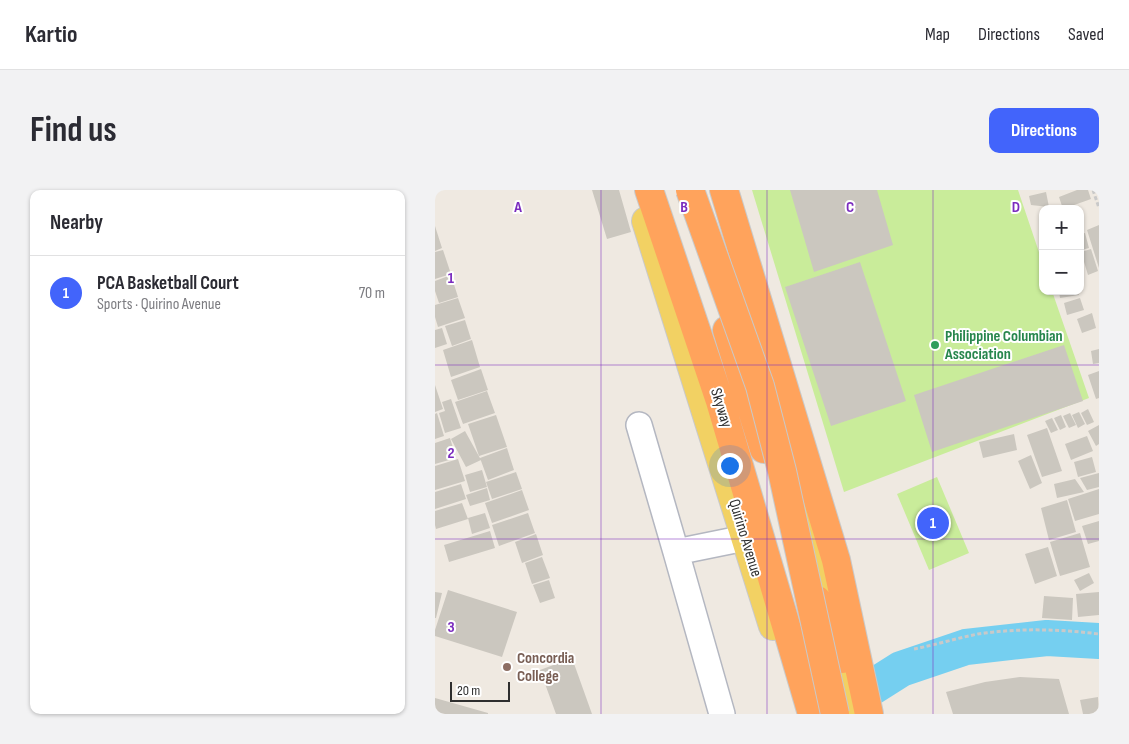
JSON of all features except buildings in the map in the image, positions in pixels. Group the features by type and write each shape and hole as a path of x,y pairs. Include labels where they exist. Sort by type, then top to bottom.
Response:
{"highway":[{"name":"Skyway","path":"649,190 720,400 812,714"},
{"path":"684,190 795,548 842,660"},
{"path":"690,190 760,386 782,471 835,714"},
{"path":"724,190 836,560 869,714"}],"main road":[{"name":"Quirino Avenue","path":"636,190 799,714"},
{"path":"711,190 820,559 855,714"}],"lane":[{"path":"639,425 722,714"},
{"path":"676,552 745,538"}],"path":[{"path":"1093,190 1099,208"},
{"path":"914,649 978,634 1025,630 1072,631 1099,634"}],"green space":[{"name":"Philippine Columbian Association","path":"752,190 1018,190 1039,252 1039,295 1053,295 1089,398 844,492"},
{"path":"937,477 969,553 929,570 897,494"}],"waterway":[{"path":"835,713 841,707 901,669 966,647 1047,638 1099,641"}],"place":[{"name":"Philippine Columbian Association","path":"935,345"},
{"name":"PCA Basketball Court","path":"933,523"},
{"name":"Concordia College","path":"507,667"}]}
